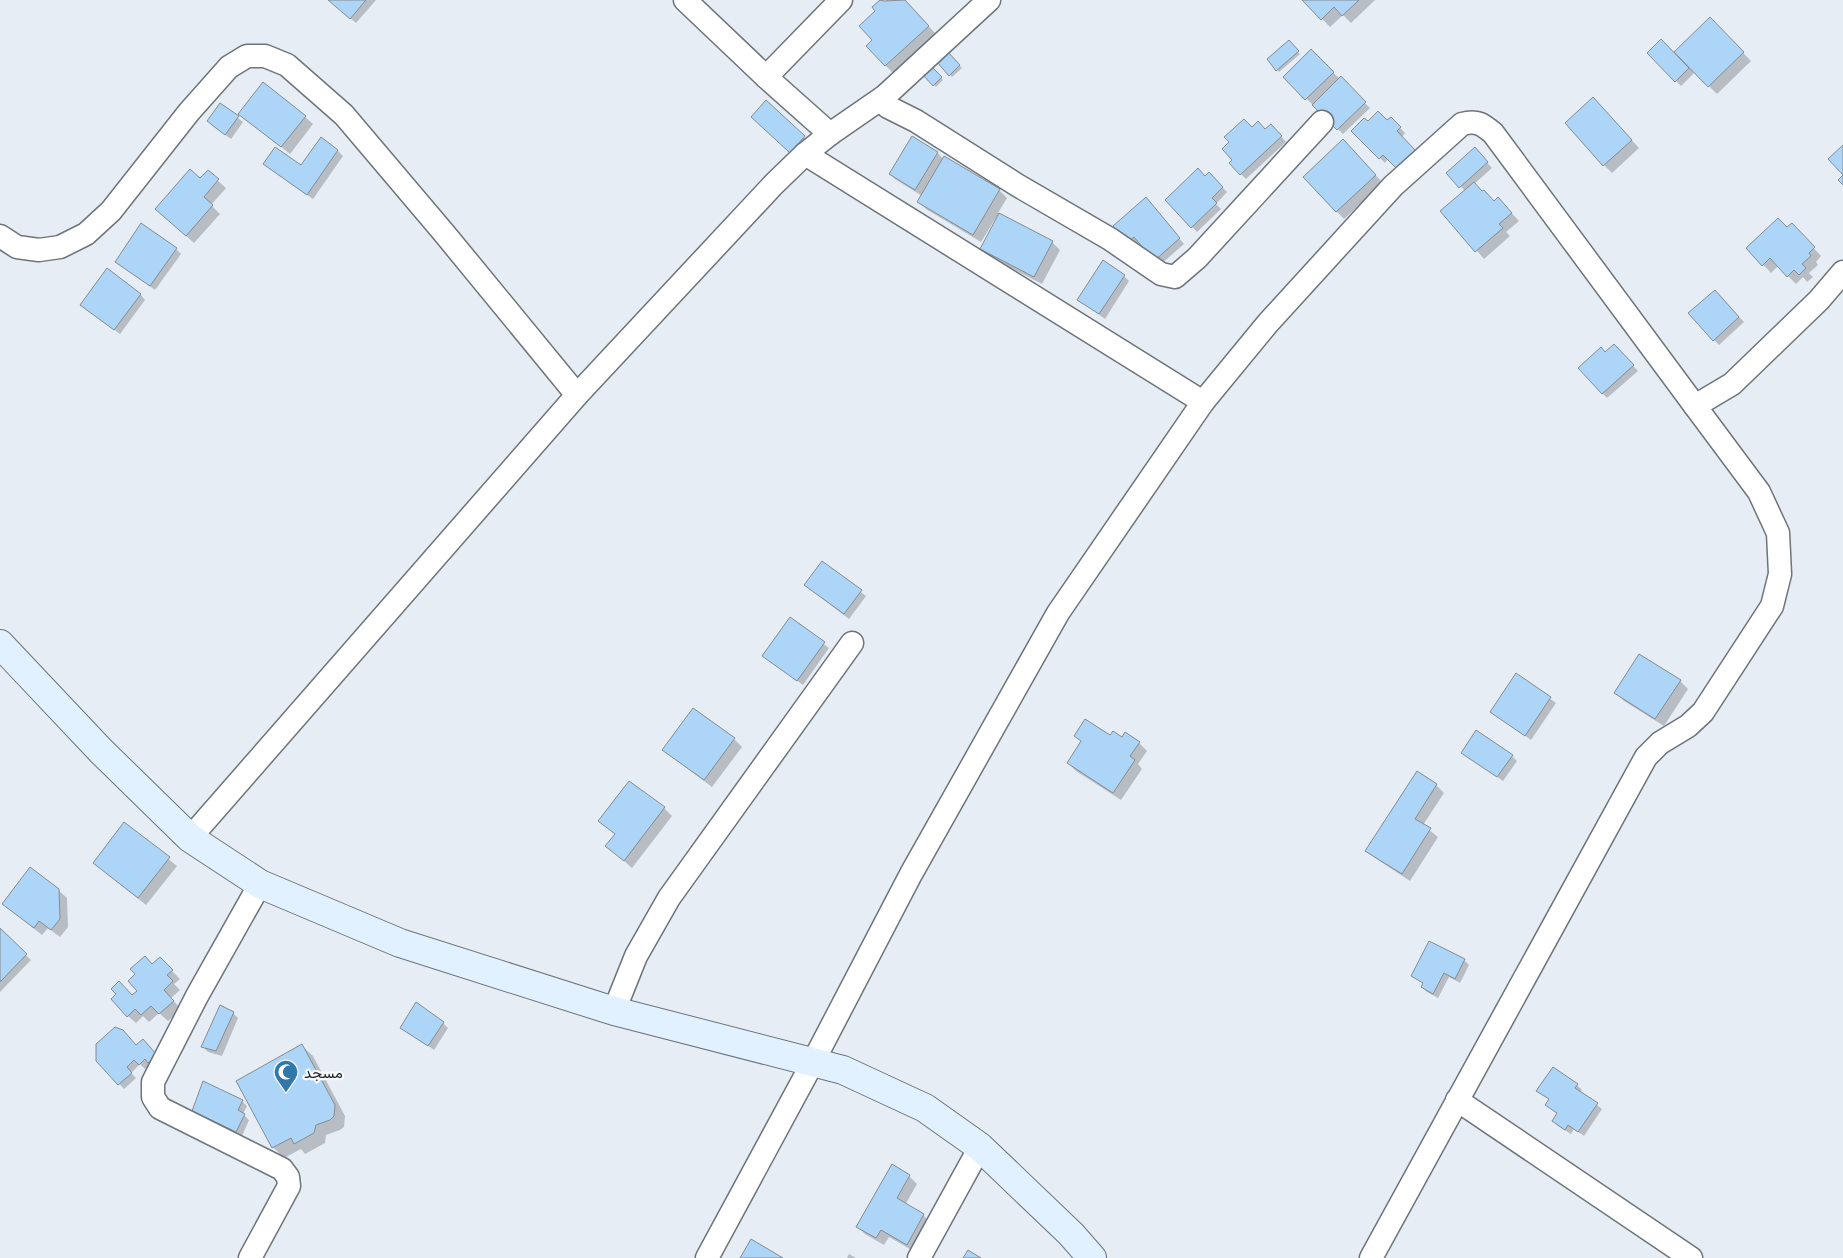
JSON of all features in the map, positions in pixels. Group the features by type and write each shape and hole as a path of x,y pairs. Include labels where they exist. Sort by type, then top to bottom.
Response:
{"main road":[{"path":"0,644 101,751 190,838 260,884 400,943 614,1011 843,1070 925,1108 980,1147 1070,1234 1092,1258"}],"street":[{"path":"685,0 766,77 830,134"},
{"path":"766,77 841,0"},
{"path":"190,838 577,395 774,184 805,154 830,134 885,96 989,0"},
{"path":"0,236 17,247 39,250 60,247 86,234 111,211 189,112 229,67 247,56 265,56 287,65 344,115 577,395"},
{"path":"885,96 888,107 916,121 1016,185 1110,239 1161,274 1175,277 1197,258 1322,122"},
{"path":"707,1258 814,1062 912,874 1058,613 1203,402 1268,323 1393,186 1462,124 1473,121 1480,123 1493,133 1759,492 1778,533 1780,574 1772,606 1703,712 1688,726 1660,743 1646,757 1456,1100 1371,1258"},
{"path":"805,154 1203,402"},
{"path":"1695,406 1732,384 1819,300 1843,272"},
{"path":"614,1011 636,956 669,898 852,643"},
{"path":"250,1258 289,1186 288,1177 282,1168 160,1108 153,1097 153,1082 197,996 260,884"},
{"path":"1456,1100 1691,1258"},
{"path":"919,1258 980,1147"}],"building":[{"path":"328,0 366,0 350,19"},
{"path":"880,0 905,0 929,26 885,66 866,46 872,40 859,26 875,11 872,7"},
{"path":"1302,0 1359,0 1342,16 1334,7 1321,20"},
{"path":"1710,17 1744,52 1708,87 1674,52"},
{"path":"1661,39 1689,68 1675,82 1647,53"},
{"path":"1289,40 1299,51 1276,71 1267,59"},
{"path":"1311,49 1334,72 1305,100 1283,77"},
{"path":"948,52 960,65 949,76 937,62"},
{"path":"932,67 942,77 933,86 923,75"},
{"path":"1341,76 1366,102 1337,130 1312,105"},
{"path":"263,82 306,116 281,147 238,114"},
{"path":"1593,97 1632,140 1603,166 1565,123"},
{"path":"766,100 805,136 790,153 751,117"},
{"path":"220,103 239,116 225,135 207,121"},
{"path":"1378,111 1387,120 1391,117 1401,127 1397,131 1417,152 1398,170 1383,155 1379,159 1351,131 1364,118 1368,121"},
{"path":"1244,119 1252,127 1258,121 1265,129 1271,124 1282,136 1240,175 1229,163 1232,160 1222,149 1229,142 1224,137"},
{"path":"912,136 938,152 915,190 889,174"},
{"path":"321,137 338,150 307,195 263,164 275,147 301,165"},
{"path":"1343,139 1376,175 1336,212 1303,177"},
{"path":"1843,145 1843,175 1828,159"},
{"path":"1475,147 1488,162 1459,188 1446,173"},
{"path":"944,156 1000,189 973,235 917,202"},
{"path":"1198,168 1205,176 1209,172 1223,187 1212,198 1217,203 1191,228 1165,200"},
{"path":"190,169 200,178 208,170 219,179 204,197 213,205 186,236 155,209"},
{"path":"1843,175 1843,185 1838,180"},
{"path":"1474,182 1494,201 1498,197 1512,213 1499,224 1503,228 1475,252 1440,211"},
{"path":"1146,197 1180,238 1154,261 1134,237 1127,243 1113,226"},
{"path":"999,213 1053,241 1034,277 980,249"},
{"path":"1778,218 1787,227 1792,223 1815,247 1809,253 1811,256 1802,264 1806,268 1799,275 1794,270 1787,277 1770,258 1762,266 1746,248"},
{"path":"141,223 177,248 150,286 115,262"},
{"path":"1103,260 1125,275 1099,314 1077,300"},
{"path":"107,268 141,294 114,330 80,305"},
{"path":"1715,290 1739,317 1713,341 1688,313"},
{"path":"1614,344 1634,365 1602,394 1578,368 1601,347 1605,352"},
{"path":"822,561 862,590 844,614 804,585"},
{"path":"790,617 825,642 797,681 762,656"},
{"path":"1639,654 1681,680 1655,719 1614,693"},
{"path":"1516,673 1551,697 1525,736 1490,712"},
{"path":"693,708 735,738 704,780 662,750"},
{"path":"1085,719 1110,735 1113,731 1122,737 1125,732 1140,742 1130,756 1135,760 1113,793 1067,763 1081,741 1074,736"},
{"path":"1476,730 1513,755 1497,777 1461,753"},
{"path":"1417,771 1437,784 1415,819 1431,828 1402,874 1365,851"},
{"path":"629,781 665,807 624,861 605,846 615,834 598,821"},
{"path":"124,822 170,857 138,898 93,863"},
{"path":"30,867 59,889 60,919 51,930 39,921 34,928 2,904"},
{"path":"0,928 27,954 0,982"},
{"path":"1429,941 1465,959 1455,979 1444,973 1433,994 1421,987 1423,983 1411,976"},
{"path":"145,956 152,964 160,957 173,970 167,975 173,981 164,990 174,1001 159,1014 151,1006 141,1015 135,1009 127,1017 111,999 116,994 111,989 119,981 132,995 137,991 128,981 135,974 130,969"},
{"path":"416,1002 444,1022 428,1046 400,1028"},
{"path":"220,1005 234,1012 216,1051 201,1047"},
{"path":"115,1027 123,1030 136,1045 143,1039 157,1055 148,1063 145,1059 139,1065 134,1060 127,1067 132,1073 118,1085 96,1061 96,1044"},
{"name":"مسجد","path":"302,1044 335,1105 334,1116 330,1120 316,1125 314,1133 294,1144 291,1138 272,1148 236,1081"},
{"path":"1553,1067 1578,1084 1575,1088 1598,1103 1578,1132 1568,1125 1565,1130 1552,1121 1557,1113 1545,1105 1549,1099 1536,1091"},
{"path":"203,1081 243,1100 238,1110 245,1114 236,1132 192,1111"},
{"path":"892,1164 910,1175 897,1198 924,1214 907,1245 881,1230 876,1238 856,1227"},
{"path":"751,1239 783,1258 740,1258"},
{"path":"968,1250 981,1258 963,1258"}],"place":[{"name":"مسجد","path":"286,1093"}]}
